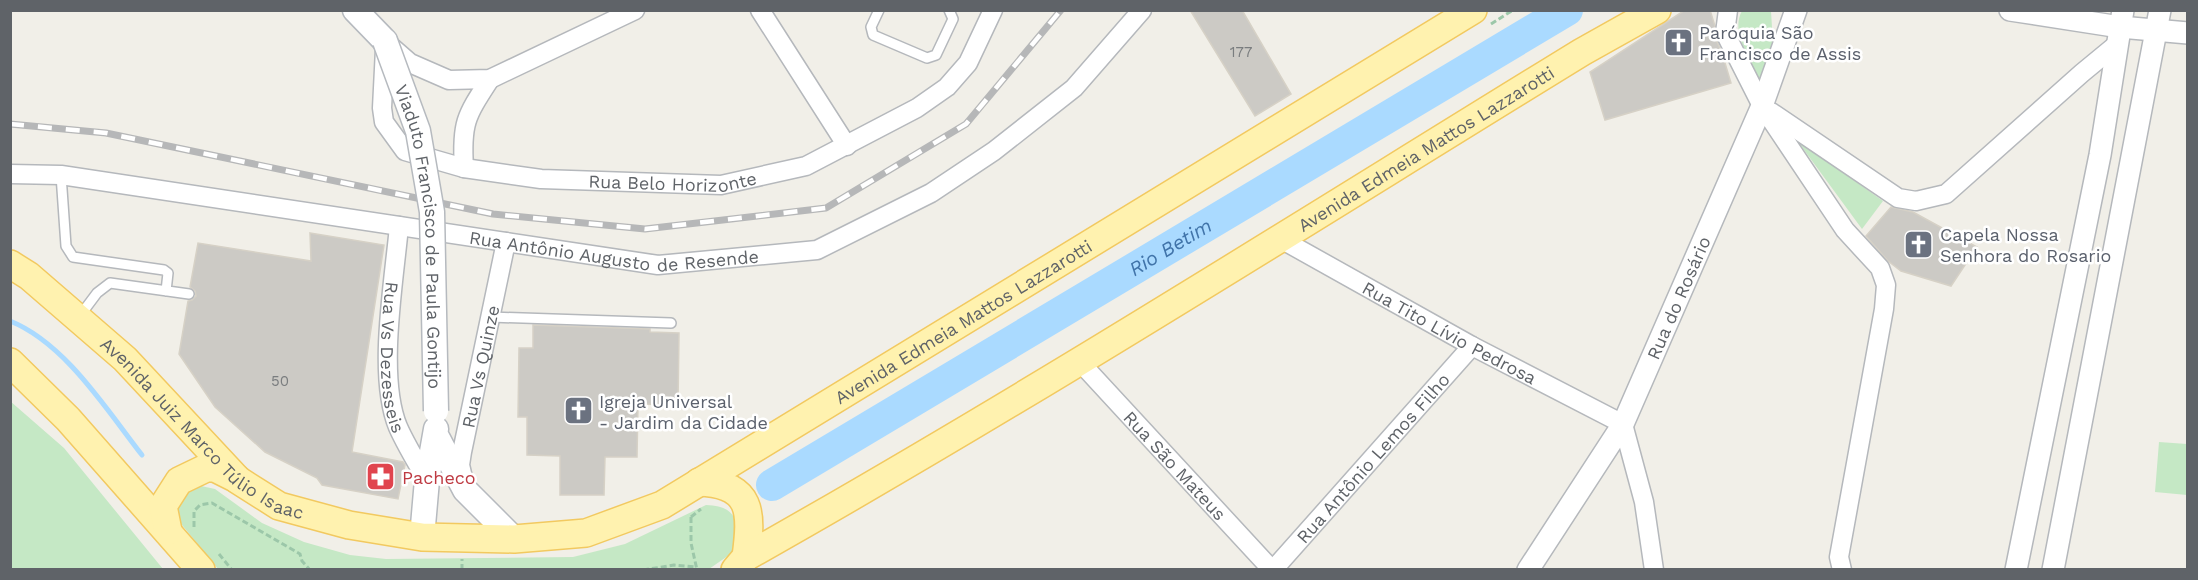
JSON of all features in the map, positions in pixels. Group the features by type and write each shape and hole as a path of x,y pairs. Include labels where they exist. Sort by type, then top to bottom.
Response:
{"main road":[{"path":"356,10 385,41"},
{"name":"Avenida Edmeia Mattos Lazzarotti","path":"422,537 514,539 586,533 662,505 1473,10"},
{"name":"Avenida Edmeia Mattos Lazzarotti","path":"740,563 1079,362 1582,52 1657,10"},
{"name":"Viaduto Francisco de Paula Gontijo","path":"385,41 418,131 432,212 436,423 427,480 422,537"},
{"name":"Avenida Juiz Marco Túlio Isaac","path":"10,264 29,276 125,359 238,480 279,506 349,525 422,537"},
{"path":"10,362 68,419 168,531 208,560"},
{"name":"Viaduto Francisco de Paula Gontijo","path":"436,423 465,490 514,539"},
{"path":"168,531 163,506 179,481 206,468 215,468 238,480"},
{"path":"696,484 715,483 730,488 745,501 749,514 740,563"}],"street":[{"path":"385,41 410,63 449,80 490,79 635,10"},
{"path":"760,10 847,146"},
{"name":"Rua Belo Horizonte","path":"385,41 382,108 384,122 393,138 405,152 464,168 541,179 721,185 806,166 917,108 947,87 968,63 993,10"},
{"name":"Rua Antônio Augusto de Resende","path":"10,174 61,175 658,265 817,250 931,193 994,151 1074,88 1142,10"},
{"path":"1728,10 1725,33 1762,106 1845,230 1880,268 1886,285 1884,309 1841,563"},
{"path":"1778,10 1782,48"},
{"name":"Rua do Rosário","path":"1528,570 1623,423 1762,106 1797,10"},
{"path":"2010,10 2120,27 2158,20 2187,33"},
{"path":"2054,570 2158,20"},
{"path":"1762,106 1898,198 1916,201 1946,194 2082,73 2120,27"},
{"path":"2016,570 2100,155 2120,27"},
{"path":"464,168 462,137 469,110 490,79"},
{"name":"Rua Vs Dezesseis","path":"399,226 388,348 390,393 398,426 427,480"},
{"name":"Rua Tito Lívio Pedrosa","path":"1279,237 1472,346 1623,423"},
{"name":"Rua Vs Quinze","path":"465,490 460,465 506,242"},
{"name":"Rua Antônio Lemos Filho","path":"1272,570 1472,346"},
{"name":"Rua São Mateus","path":"1079,362 1272,570"},
{"path":"1623,423 1644,502 1654,570"}],"lane":[{"path":"879,10 871,27 873,35 927,58 936,55 953,19 949,10"},
{"path":"61,175 66,246 73,257 164,270 168,273 166,291"},
{"path":"78,318 97,293 110,283 189,294"},
{"path":"491,317 671,323"}],"path":[{"path":"643,570 674,565 697,568 691,543 696,484"},
{"path":"194,527 194,511 200,505 212,503 300,554 302,561 310,570"},
{"path":"208,560 232,570"}],"green space":[{"path":"1742,11 1771,11 1773,44 1764,87 1744,50 1739,29"},
{"path":"1796,139 1883,201 1862,229"},
{"path":"10,401 64,448 163,569 11,569"},
{"path":"2159,442 2187,444 2187,495 2155,492"},
{"path":"201,486 215,489 262,523 304,542 350,555 386,559 573,557 625,544 706,505 717,506 731,513 737,533 735,551 709,569 218,569 178,520 178,508 182,498 190,490"}],"building":[{"path":"1190,10 1242,10 1291,94 1255,116"},
{"name":"Paróquia São Francisco de Assis","path":"1685,10 1710,10 1715,26 1715,37 1731,83 1605,120 1590,72"},
{"name":"Capela Nossa Senhora do Rosario","path":"1891,207 1913,212 1977,247 1951,286 1901,271 1888,261 1866,236"},
{"path":"310,233 384,245 352,452 403,462 405,465 398,499 322,485 317,478 265,452 215,407 179,354 188,301 196,296 195,291 190,287 198,243 311,261"},
{"name":"Igreja Universal - Jardim da Cidade","path":"533,325 650,329 650,332 679,333 678,405 638,404 637,457 605,457 604,495 560,495 560,456 527,455 527,417 518,417 519,348 533,348"}],"waterway":[{"name":"Rio Betim","path":"772,485 1567,10"},
{"path":"10,321 30,331 66,361 99,398 142,455"}],"railway":[{"path":"10,124 106,133 493,214 645,229 826,208 966,124 1061,10"}],"place":[{"name":"Paróquia São Francisco de Assis","path":"1678,42"},
{"name":"Capela Nossa Senhora do Rosario","path":"1919,244"},
{"name":"Igreja Universal - Jardim da Cidade","path":"578,411"},
{"name":"Pacheco","path":"381,477"}]}
